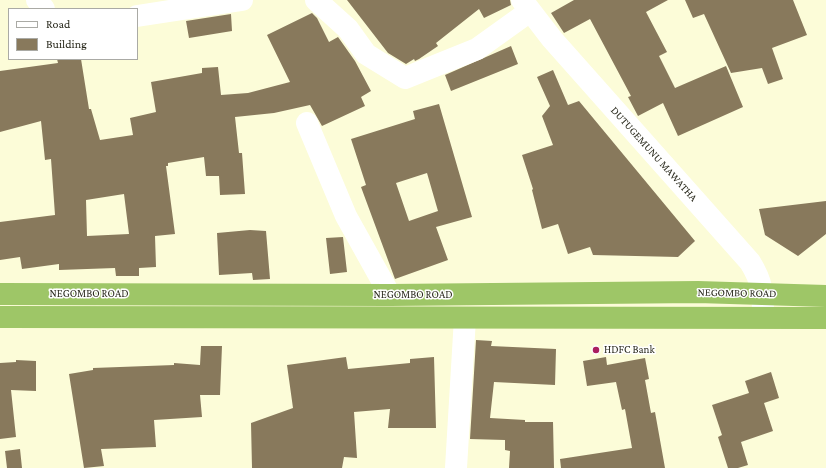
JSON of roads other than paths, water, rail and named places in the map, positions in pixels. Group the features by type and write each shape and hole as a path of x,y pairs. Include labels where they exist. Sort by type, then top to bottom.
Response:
{"highway":[{"name":"NEGOMBO ROAD","path":"0,294 390,295 763,293 826,296"},
{"name":"NEGOMBO ROAD","path":"0,317 826,318"}],"street":[{"path":"37,0 43,8"},
{"path":"138,16 242,0"},
{"path":"316,0 348,29 366,54 405,78 477,49 526,6"},
{"name":"DUTUGEMUNU MAWATHA","path":"526,6 552,39 750,262 760,278 763,293 763,317"},
{"path":"307,123 346,216 390,295"},
{"path":"456,468 465,318"}],"place":[{"name":"HDFC Bank","path":"596,350"}]}
